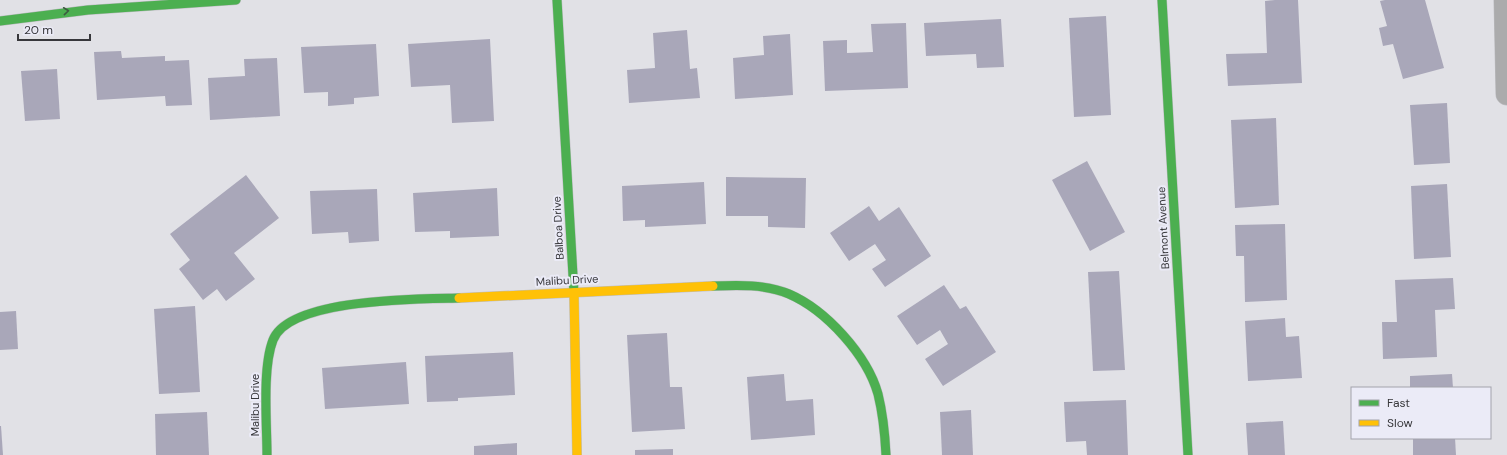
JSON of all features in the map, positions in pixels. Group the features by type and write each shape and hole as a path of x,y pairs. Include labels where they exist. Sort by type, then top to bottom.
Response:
{"street":[{"path":"0,21 54,12 117,6 236,0"},
{"name":"Balboa Drive","path":"558,0 574,291 575,420 577,455"},
{"name":"Belmont Avenue","path":"1162,0 1188,455"},
{"path":"1505,0 1507,94"},
{"name":"Malibu Drive","path":"267,455 266,361 273,340 284,326 305,315 364,302 574,291 735,285 788,293 820,312 843,335 867,370 877,390 886,455"}],"building":[{"path":"1298,0 1302,83 1228,86 1226,54 1267,53 1265,1"},
{"path":"1425,0 1444,68 1403,79 1393,44 1383,46 1379,28 1387,26 1380,1"},
{"path":"1106,16 1111,115 1074,117 1069,18"},
{"path":"1001,19 1004,67 977,68 976,54 926,56 924,23"},
{"path":"906,23 908,88 825,91 823,41 847,40 847,53 873,52 871,24"},
{"path":"687,30 690,69 697,68 700,98 629,103 627,70 655,68 653,33"},
{"path":"790,34 793,95 735,99 733,58 764,55 763,36"},
{"path":"490,39 494,121 452,123 450,85 411,87 408,44"},
{"path":"376,44 379,96 354,98 354,104 328,106 328,92 304,93 301,47"},
{"path":"121,51 122,58 165,56 165,61 189,60 192,105 166,106 165,96 97,100 94,52"},
{"path":"277,58 280,116 210,120 208,78 245,76 244,59"},
{"path":"57,69 60,119 25,121 21,71"},
{"path":"1447,103 1450,163 1414,165 1410,105"},
{"path":"1276,118 1279,205 1235,208 1231,120"},
{"path":"1087,161 1125,232 1090,251 1052,180"},
{"path":"246,175 279,218 234,253 255,279 226,301 217,289 203,300 179,269 190,260 170,234"},
{"path":"726,177 806,178 805,228 768,227 768,216 726,216"},
{"path":"704,182 706,224 645,227 645,220 623,221 622,186"},
{"path":"1447,184 1451,257 1414,259 1411,186"},
{"path":"497,188 499,236 450,238 450,231 415,232 413,193"},
{"path":"377,189 379,241 349,243 348,232 312,234 310,191"},
{"path":"869,206 879,221 899,207 931,256 885,287 872,269 886,260 875,244 849,261 830,233"},
{"path":"1285,224 1287,300 1245,302 1244,256 1236,256 1235,225"},
{"path":"1119,271 1125,370 1093,371 1088,272"},
{"path":"1453,278 1455,309 1435,310 1437,357 1383,359 1382,322 1397,322 1395,280"},
{"path":"944,285 960,309 966,306 996,352 943,386 925,359 948,344 940,330 917,345 897,316"},
{"path":"195,306 200,392 159,394 154,309"},
{"path":"16,311 18,349 0,350 0,312"},
{"path":"1285,318 1286,337 1299,336 1302,378 1248,381 1245,321"},
{"path":"667,333 670,387 682,387 685,429 632,432 627,335"},
{"path":"513,352 515,395 458,398 458,401 427,402 425,356"},
{"path":"406,362 409,404 325,409 322,368"},
{"path":"784,374 786,401 813,399 815,435 751,440 747,377"},
{"path":"1452,374 1453,387 1410,387 1410,376"},
{"path":"1126,400 1128,455 1087,455 1086,441 1066,442 1064,402"},
{"path":"971,410 973,455 942,455 940,412"},
{"path":"207,412 209,455 156,455 155,414"},
{"path":"1283,421 1285,455 1248,455 1246,423"},
{"path":"1,426 3,455 0,455"},
{"path":"1413,439 1455,439 1456,455 1413,455"},
{"path":"517,443 517,455 474,455 474,446"},
{"path":"673,449 673,455 635,455 635,450"}],"traffic: fast":[{"path":"0,21 88,10 236,0"},
{"path":"557,0 574,293"},
{"path":"1162,0 1188,455"},
{"path":"713,286 732,285 771,288 789,294 803,301 831,322 855,349 873,379 881,409 886,455"},
{"path":"267,455 267,365 273,340 284,326 303,316 328,309 357,304 415,299 459,298"}],"traffic: slow":[{"path":"459,298 713,286"},
{"path":"574,293 577,455"}]}
